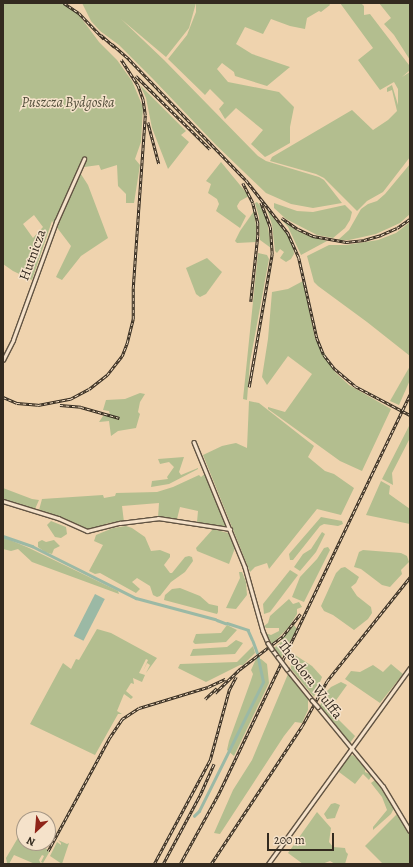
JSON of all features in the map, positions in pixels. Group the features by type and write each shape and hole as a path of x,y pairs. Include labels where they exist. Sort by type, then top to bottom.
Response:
{"street":[{"name":"Hutnicza","path":"3,360 13,341 56,222 84,159"},
{"name":"Theodora Wulffa","path":"194,442 246,568 263,631 268,643 278,658 383,786 410,832"},
{"path":"3,501 58,518 87,531 120,523 158,518 230,528"},
{"path":"268,864 410,668"}],"green space":[{"name":"Puszcza Bydgoska","path":"3,3 64,3 76,11 99,42 117,60 132,81 143,107 141,142 135,159 140,165 134,203 126,203 126,194 118,186 117,165 101,170 99,165 77,168 88,185 108,238 81,256 62,280 56,277 71,246 52,221 32,280 13,271 3,264","holes":["34,215 43,227 33,238 23,224"]},
{"name":"Puszcza Bydgoska","path":"82,3 196,3 189,28 166,57 121,19 164,60 258,156 266,161 319,177 324,180 342,203 313,208 291,204 266,193 216,145 119,45 100,31 91,21"},
{"path":"196,3 329,3 330,5 321,12 319,11 307,18 305,29 290,26 271,19 263,34 245,27 236,44 252,54 290,67 267,86 235,76 234,72 222,63 217,69 228,82 279,92 294,107 290,127 290,143 265,157 251,144 263,130 236,108 225,119 219,109 224,103 210,89 205,95 168,59 187,35 196,12"},
{"path":"340,3 361,3 364,6 364,15 370,14 409,65 409,71 402,77 410,72 410,157 383,192 367,201 357,211 324,178 316,174 270,161 272,157 352,110 373,130 388,120 397,111 392,90 387,92 387,88 392,85 398,105 398,89 394,82 380,90 358,60 373,48"},
{"path":"379,3 410,3 410,60 394,35 384,24 391,18"},
{"name":"Puszcza Bydgoska","path":"140,85 186,131 181,135 189,142 168,169 152,128 146,98"},
{"path":"221,162 249,196 240,201 237,206 238,209 246,216 240,228 216,211 219,204 217,199 208,193 211,184 206,181"},
{"path":"410,164 410,214 400,223 376,234 349,240 338,240 349,230 361,209 368,204 377,201 385,194"},
{"path":"257,202 262,208 267,220 271,248 260,240 259,217 255,203"},
{"path":"274,203 297,211 313,212 345,205 352,212 350,220 345,228 333,238 317,235 286,219 274,208"},
{"path":"267,209 288,235 293,246 294,254 291,259 286,262 280,258 284,252 280,249 277,253 275,251 272,225"},
{"path":"254,211 256,242 237,243 235,241 240,231"},
{"path":"280,218 306,235 327,241 301,255 288,227"},
{"path":"410,222 410,356 318,286 314,282 307,256 329,245 346,245 378,240 396,233"},
{"path":"258,253 267,255 269,259 250,362 247,400 243,399"},
{"path":"207,258 222,272 206,294 200,297 196,294 186,268"},
{"path":"303,281 315,338 335,372 349,385 391,409 362,471 340,461 268,409 268,407 285,412 312,374 288,356 267,385 262,377 268,339 272,292 288,289"},
{"path":"410,366 410,380 399,405 390,401"},
{"path":"140,393 145,394 140,402 138,412 140,414 136,428 118,431 111,436 109,421 99,422 103,416 110,415 109,411 103,410 106,400 125,399"},
{"path":"249,401 259,403 314,446 308,457 325,471 334,474 354,488 341,515 317,509 269,569 267,563 255,567 250,572 203,455 222,446 236,443 247,448"},
{"path":"410,424 410,438 392,473 393,485 382,479"},
{"path":"184,457 179,472 181,475 198,469 169,484 151,487 152,481 168,479 167,477 174,467 169,462 160,464 158,459"},
{"path":"207,472 227,525 226,527 197,522 198,511 180,507 177,519 158,518 159,503 122,506 124,522 108,523 94,530 83,529 57,516 39,510 42,499 103,495 104,498 115,496 116,493 157,492 173,487 199,475 201,477"},
{"path":"381,481 390,486 389,494 410,509 410,524 366,515"},
{"path":"3,488 32,499 39,500 35,509 3,500"},
{"path":"321,517 342,521 343,524 338,526 324,524 320,526 293,560 290,560 289,554"},
{"path":"51,521 66,527 67,534 61,538 55,537 47,525"},
{"path":"126,526 132,528 145,537 151,551 160,550 170,554 170,557 164,565 170,573 172,573 185,557 192,557 193,561 185,572 171,582 160,596 157,597 153,595 150,586 137,578 132,582 140,589 136,593 100,573 95,574 89,571 103,545 94,541 96,535 113,528"},
{"path":"213,529 228,533 235,548 229,564 197,551 196,548"},
{"path":"322,532 325,534 316,552 300,571 294,567 303,554 311,549"},
{"path":"3,537 118,591 119,594 32,562 18,549 11,551 3,549"},
{"path":"42,540 46,542 54,540 60,546 54,549 52,554 45,552 38,547 38,542"},
{"path":"328,547 330,550 304,602 292,597 300,577 317,559 324,548"},
{"path":"363,550 401,553 407,556 409,562 401,570 402,574 390,587 382,585 361,569 354,567 359,552"},
{"path":"345,567 359,577 356,583 351,587 357,596 371,607 372,613 368,619 354,630 333,615 324,611 321,606 336,573 341,568"},
{"path":"290,570 298,575 270,612 264,614 263,604"},
{"path":"239,572 242,572 246,582 247,595 236,609 226,608 240,578"},
{"path":"180,588 200,596 209,604 218,606 217,614 164,600 165,595 172,589"},
{"path":"289,599 293,604 299,602 302,607 297,609 297,614 289,627 273,643 271,643 265,633 271,635 279,631 279,628 266,628 264,626 268,623 270,616"},
{"path":"227,625 237,630 226,642 195,644 193,642 196,634 221,633"},
{"path":"294,625 297,629 281,658 274,648 282,641 282,638"},
{"path":"97,629 111,633 157,658 146,673 150,665 147,663 143,671 148,660 146,659 139,673 145,675 142,682 133,678 134,684 131,683 126,691 133,697 131,699 124,694 117,711 122,714 118,714 95,755 30,724 63,663 71,669 76,659 79,660"},
{"path":"236,640 243,643 235,654 190,656 193,649 227,647"},
{"path":"253,646 255,653 243,665 240,665 206,682 178,668 180,664 237,662"},
{"path":"292,653 312,666 322,677 314,697 291,669 290,657"},
{"path":"256,659 261,659 267,664 269,683 234,756 227,750 229,741 253,674 251,670"},
{"path":"391,664 403,674 380,703 345,679 351,671 360,672 373,665 383,672"},
{"path":"288,674 308,699 308,710 302,723 295,722 284,736 220,834 214,833 233,790 252,760"},
{"path":"341,682 347,685 329,710 355,736 350,743 320,706 324,694 331,687"},
{"path":"353,755 365,768 365,772 372,775 369,780 363,774 355,784 339,772 339,769 349,756"},
{"path":"375,780 394,808 391,814 373,830 373,827 387,810 382,797 371,783"},
{"path":"335,803 340,805 335,818 327,819 324,814 331,804"},
{"path":"317,812 331,828 329,842 333,847 345,848 348,854 345,864 335,864 330,861 322,864 303,864 288,853"},
{"path":"397,814 410,835 410,864 383,864 365,846"},
{"path":"58,840 67,844 69,843 62,864 50,856 52,851 56,851 57,842 61,845"},
{"path":"16,841 16,851 50,851 43,863 41,862 44,856 42,855 39,860 41,864 35,864 14,855 9,864 7,863 6,858"}],"shaded area":[{"path":"95,594 105,599 83,641 74,636"}],"waterway":[{"path":"3,536 32,546 136,598 215,619"},
{"path":"217,620 225,623"},
{"path":"227,623 248,630 252,639"},
{"path":"253,641 257,652"},
{"path":"194,816 199,811 263,682 258,658"}],"railway":[{"path":"64,3 79,13 104,39"},
{"path":"101,35 115,47"},
{"path":"112,44 129,59 246,180 288,233 299,258 317,338 324,355 335,369 355,386 410,415"},
{"path":"3,397 17,403 38,405 70,399 89,389 107,375 122,356 127,343 133,319 133,288 145,115 143,100 138,86 121,60"},
{"path":"136,76 210,149"},
{"path":"148,122 159,164"},
{"path":"243,183 253,203 258,223 251,302"},
{"path":"249,387 272,254 270,227 261,203"},
{"path":"282,218 298,229 313,236 346,242 364,240 381,235 397,228 410,219"},
{"path":"180,864 218,795 410,395"},
{"path":"60,405 81,407 119,418"},
{"path":"211,864 302,726 327,681 410,577"},
{"path":"215,693 240,669 283,636 300,614"},
{"path":"154,864 210,760 229,690 236,677"},
{"path":"56,836 110,737 122,719 139,708 208,687 225,679"},
{"path":"205,699 217,688"},
{"path":"163,864 200,795 214,764"}]}
